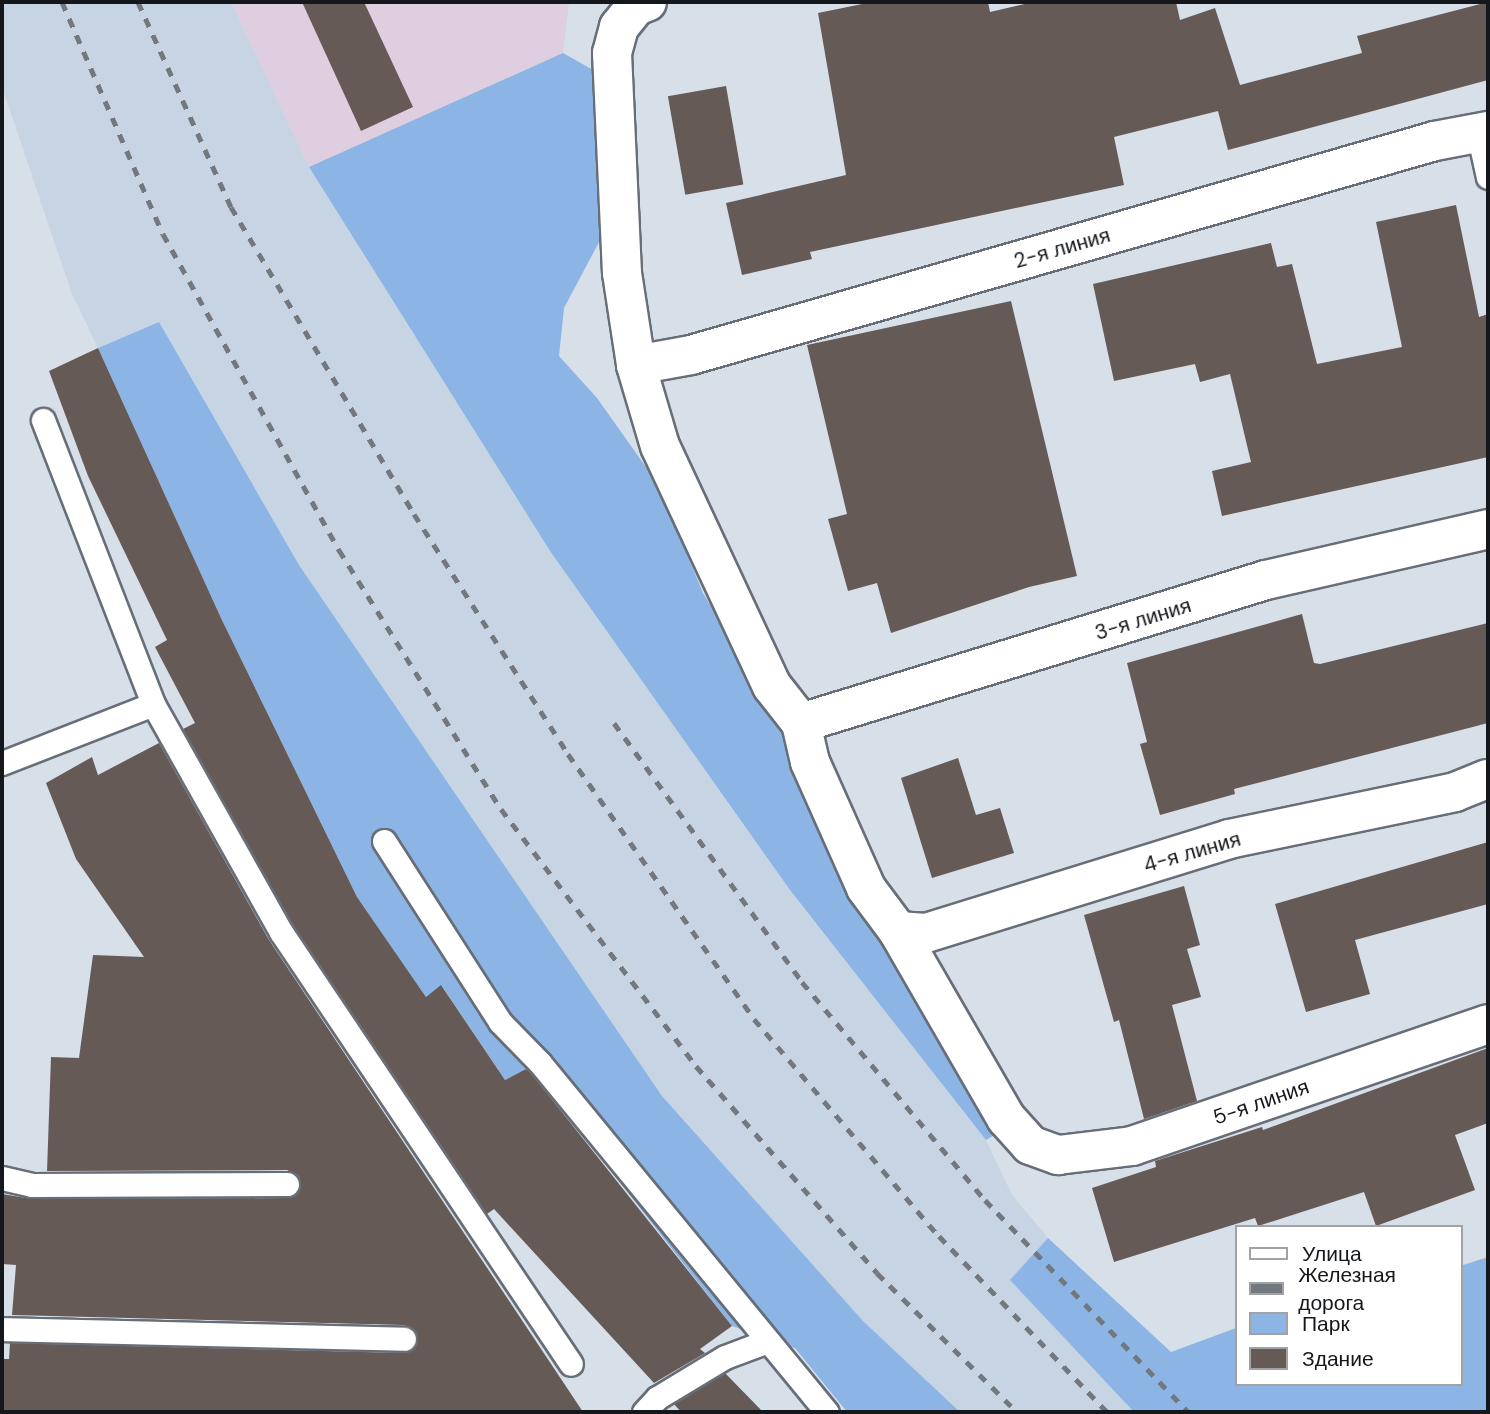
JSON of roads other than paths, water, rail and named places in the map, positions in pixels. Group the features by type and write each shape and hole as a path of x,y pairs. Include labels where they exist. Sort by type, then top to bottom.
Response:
{"street":[{"path":"647,2 636,6 619,27 612,53 621,259 636,365 666,458 772,686 801,723 810,762 866,888 898,932"},
{"name":"2-я линия","path":"636,365 691,355 1483,132"},
{"name":"3-я линия","path":"801,723 1266,580 1488,528"},
{"name":"4-я линия","path":"898,932 926,933 1230,839 1455,792 1488,779"},
{"name":"5-я линия","path":"898,932 1006,1118 1030,1144 1058,1155 1132,1146 1488,1024"}],"lane":[{"path":"1483,132 1488,177"},
{"path":"43,420 153,704 281,932 571,1364"},
{"path":"2,763 153,704"},
{"path":"384,841 500,1022 540,1063 765,1342 827,1412"},
{"path":"2,1178 32,1185 287,1184"},
{"path":"2,1329 404,1339"},
{"path":"644,1412 657,1398 725,1357 765,1342"}],"railway":[{"path":"62,2 163,234 339,550 501,809 696,1066 877,1273 1017,1412"},
{"path":"138,2 231,207 414,514 568,754 754,1019 939,1236 1107,1412"},
{"path":"614,723 802,982 985,1200 1188,1412"}]}
